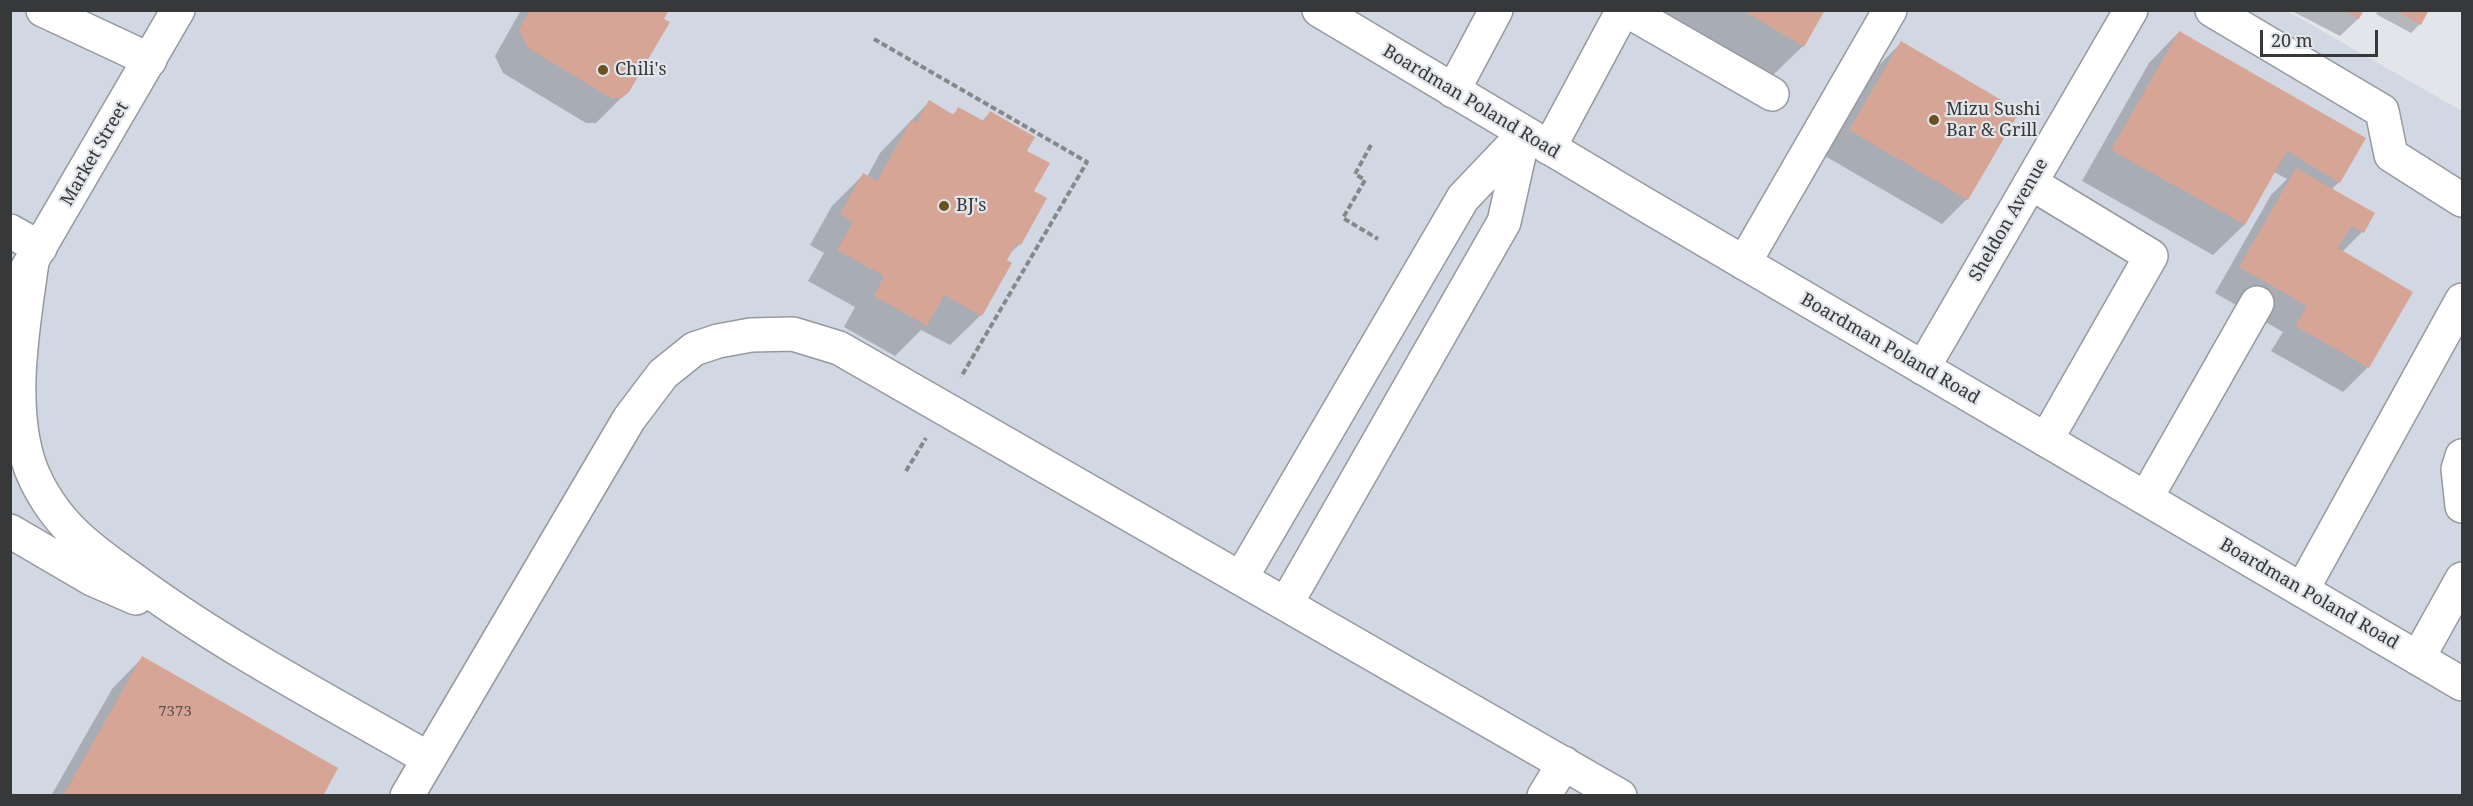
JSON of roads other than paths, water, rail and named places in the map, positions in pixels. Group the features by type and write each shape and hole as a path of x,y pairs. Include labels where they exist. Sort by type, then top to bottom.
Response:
{"main road":[{"path":"44,10 150,60"},
{"name":"Market Street","path":"10,298 178,10"},
{"name":"Boardman Poland Road","path":"1319,10 1744,263 2463,684"},
{"path":"1453,91 1496,10"},
{"path":"1286,604 1504,222 1537,141 1625,10 1772,94"},
{"path":"1744,263 1890,10"},
{"name":"Sheldon Avenue","path":"1923,368 2131,10"},
{"path":"2212,10 2382,111 2391,155 2463,200"},
{"path":"1240,578 1463,198 1537,141"},
{"path":"2031,183 2151,256 2046,440"},
{"path":"10,231 36,255 24,320 20,390 22,433 31,469 54,510 73,532 103,558 192,621 429,759"},
{"path":"2302,590 2463,300"},
{"path":"2146,498 2257,303"},
{"path":"407,795 629,419 663,374 694,350 718,341 751,335 793,334 839,348 1620,795"},
{"path":"2463,456 2458,469 2463,506"},
{"path":"10,531 92,579 192,621"},
{"path":"2418,658 2463,579"},
{"path":"1545,795 1564,763"}],"place":[{"name":"Chili's","path":"603,70"},
{"name":"Mizu Sushi Bar & Grill","path":"1934,120"},
{"name":"BJ's","path":"944,206"}]}
